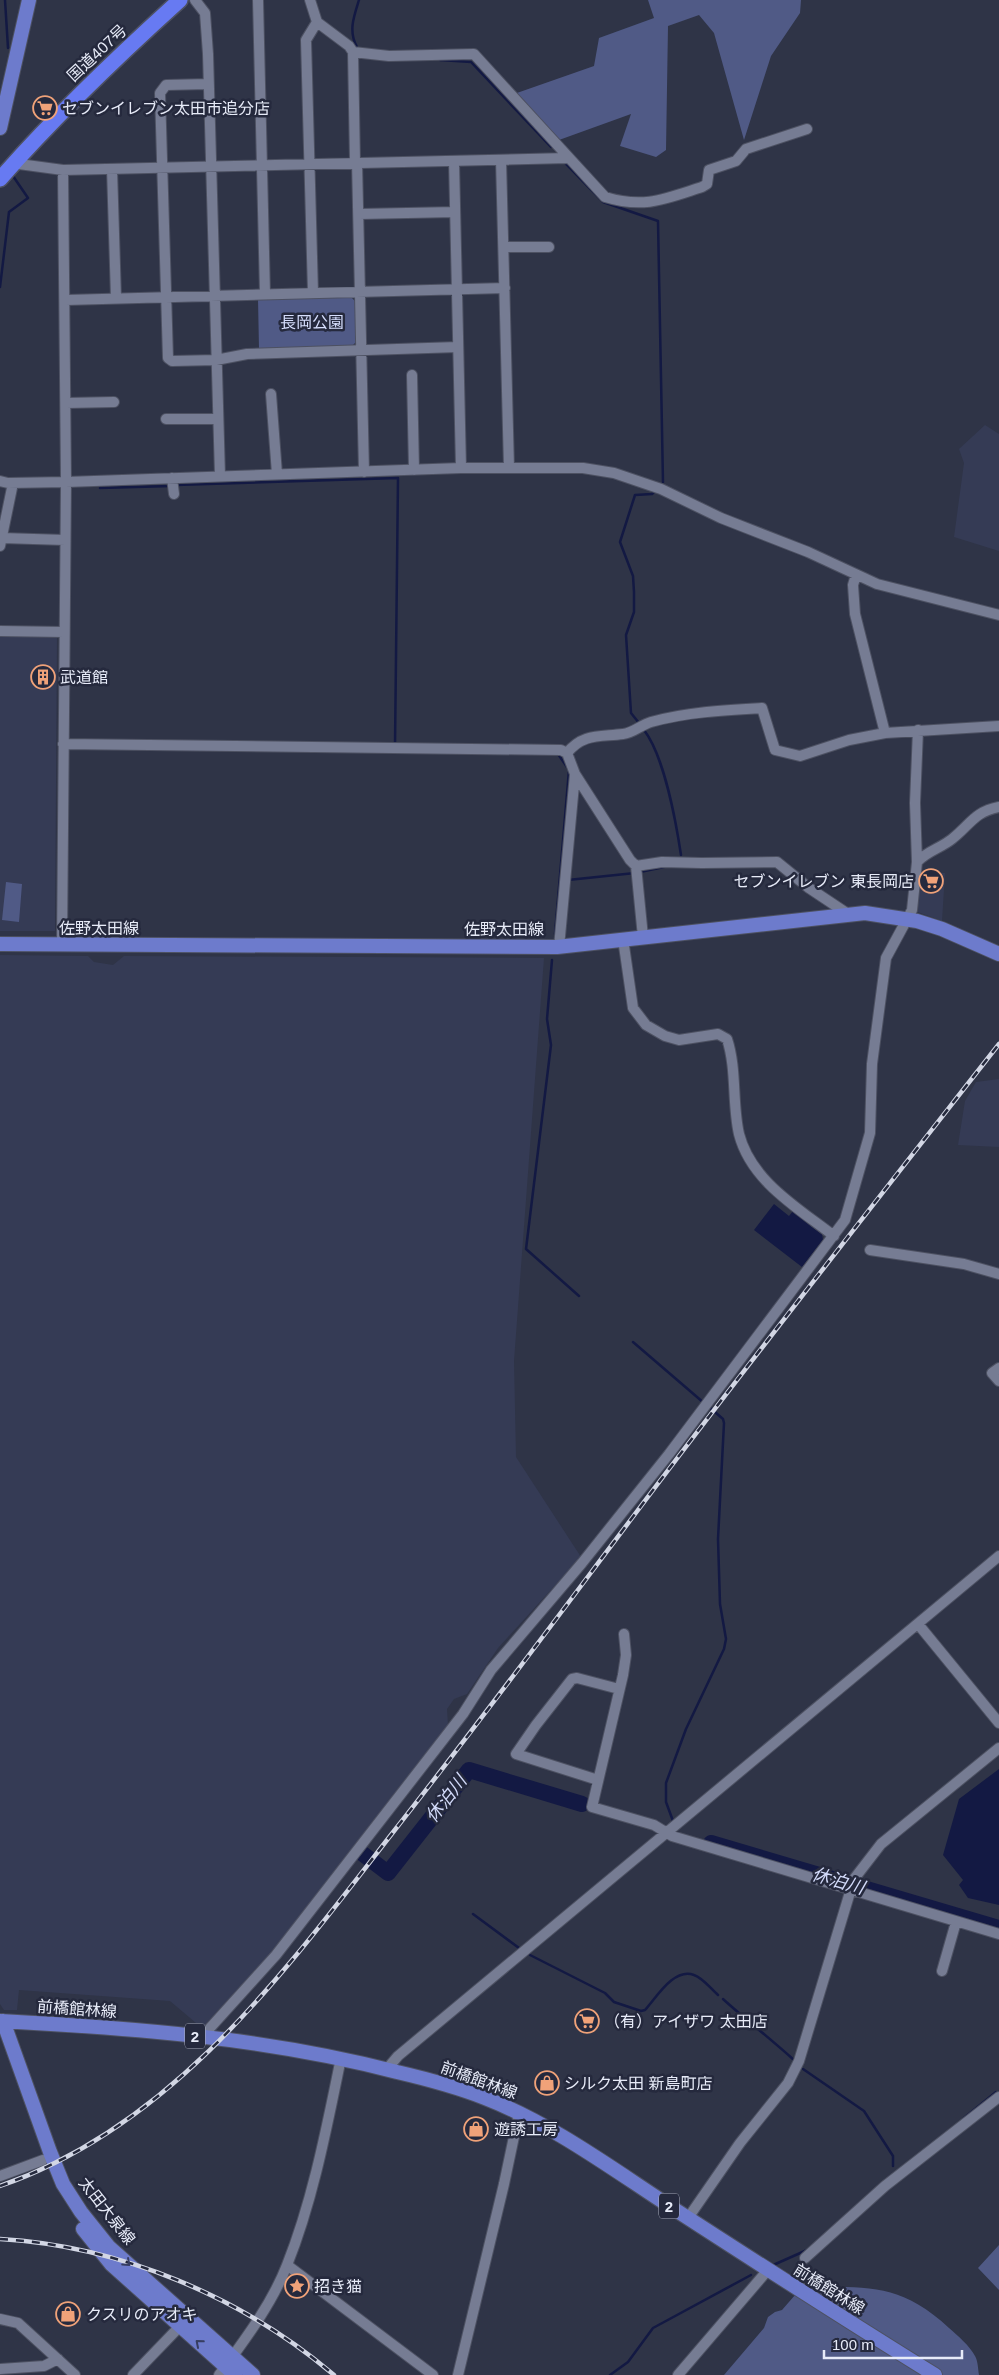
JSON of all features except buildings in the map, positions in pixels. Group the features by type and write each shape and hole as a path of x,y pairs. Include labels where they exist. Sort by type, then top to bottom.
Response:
{"highway":[{"name":"国道407号","path":"0,179 39,134 108,65 180,0"}],"main road":[{"path":"0,128 29,0"},
{"name":"佐野太田線","path":"0,944 559,947 865,913 908,919 942,929 999,954"},
{"name":"前橋館林線","path":"1,2021 208,2037 341,2058 449,2085 519,2113 560,2135 767,2271 936,2375"},
{"name":"太田大泉線","path":"1,2021 63,2184 109,2247 228,2368 253,2375"},
{"name":"太田大泉線","path":"0,2038 43,2160 72,2213 110,2264 184,2322"}],"street":[{"path":"195,0 205,13 208,54 220,476"},
{"path":"258,0 265,294"},
{"path":"310,0 317,22 349,46 353,52 359,214 364,472"},
{"path":"313,293 306,40 317,22"},
{"path":"353,52 389,56 474,54 605,197 622,203 653,203 702,187 707,184 709,170 736,161 746,149 806,129"},
{"path":"208,84 166,85 160,93 168,358 172,361 216,360 247,354 458,347"},
{"path":"16,161 19,164 63,170 568,158"},
{"path":"454,160 462,468"},
{"path":"501,160 509,468"},
{"path":"112,168 116,298"},
{"path":"62,945 66,482 66,300 63,170"},
{"path":"359,214 455,212"},
{"path":"504,247 549,246"},
{"path":"66,300 505,288"},
{"path":"412,375 414,470"},
{"path":"271,394 277,474"},
{"path":"66,403 114,402"},
{"path":"166,419 218,418"},
{"path":"0,481 13,483 66,482 564,466 614,473 661,489 721,518 808,552 877,584 999,615"},
{"path":"172,478 174,494"},
{"path":"13,483 1,542 64,540"},
{"path":"856,575 853,585 855,614 866,648 885,733"},
{"path":"0,632 64,632"},
{"path":"567,753 574,744 598,735 623,734 650,723 684,716 762,708 775,750 800,756 849,740 885,733 999,726"},
{"path":"208,2037 210,2028 276,1955 358,1851 463,1714 491,1670 582,1563 669,1454 845,1220 870,1133 872,1064 886,958 912,910 917,862 915,804 918,730"},
{"path":"63,744 561,750 567,753 575,774 636,870 644,937"},
{"path":"559,947 575,774"},
{"path":"917,862 922,856 952,840 978,813 999,807"},
{"path":"636,870 662,862 777,862 809,888 848,914"},
{"path":"623,940 630,997 633,1008 640,1018 658,1032 679,1040 718,1034 727,1039 739,1134 748,1159 771,1187 834,1236"},
{"path":"870,1250 964,1264 999,1274"},
{"path":"999,1368 992,1373 999,1381"},
{"path":"387,2069 398,2056 999,1556"},
{"path":"918,1624 999,1723"},
{"path":"624,1634 626,1655 592,1807 654,1825 672,1836 852,1886 956,1922 999,1934"},
{"path":"598,1780 516,1754 572,1679 577,1678 619,1689"},
{"path":"688,2218 740,2143 788,2083 799,2061 852,1886 881,1844 999,1748"},
{"path":"942,1971 956,1922"},
{"path":"228,2368 267,2304 287,2265 322,2150 341,2058"},
{"path":"806,2258 885,2186 999,2097"},
{"path":"458,2375 493,2232 519,2113"},
{"path":"0,2176 43,2160"},
{"path":"287,2265 433,2375"},
{"path":"678,2375 767,2271"},
{"path":"0,2319 18,2323 74,2375"},
{"path":"133,2375 184,2322"},
{"path":"0,2369 44,2366 58,2359"}],"shaded area":[{"path":"985,425 999,434 999,551 954,537 964,463 959,449"},
{"path":"0,635 57,636 55,931 0,931"},
{"path":"918,871 945,873 942,921 915,911"},
{"path":"0,955 88,956 94,962 113,965 124,956 544,958 514,1361 516,1457 581,1557 498,1648 467,1694 454,1699 447,1709 448,1725 272,1952 202,2028 170,2001 19,1990 17,2010 4,2010 0,2004"},
{"path":"999,1079 999,1147 958,1145 965,1101 976,1082"},
{"path":"774,1204 789,1216 793,1211 822,1234 823,1240 802,1267 754,1230"},
{"path":"999,1769 999,1905 968,1898 959,1885 963,1880 943,1855 959,1799"}],"green space":[{"path":"648,0 801,0 800,13 771,56 744,140 714,33 699,15 668,26 666,150 656,157 620,146 631,114 559,140 514,94 594,66 599,38 654,18"},
{"name":"長岡公園","path":"350,296 355,301 357,341 353,345 259,349 258,299"},
{"path":"6,882 22,884 19,922 2,920"},
{"path":"999,2245 999,2290 978,2268"},
{"path":"802,2287 845,2287 880,2290 914,2302 931,2313 967,2345 976,2358 979,2375 724,2375 764,2328 768,2317 782,2310"}],"waterway":[{"path":"5,0 8,48"},
{"path":"357,47 352,29 359,0"},
{"path":"440,60 471,62 551,147"},
{"path":"566,164 603,202 658,221 663,482"},
{"path":"0,287 9,212 28,198 13,176"},
{"path":"176,485 398,478 395,746"},
{"path":"100,488 171,486"},
{"path":"639,723 631,713 626,635 634,612 633,576 620,542 635,495 652,494 655,491"},
{"path":"644,730 658,756 663,772 681,855"},
{"path":"555,934 569,770 558,754"},
{"path":"640,872 664,867"},
{"path":"568,880 635,873"},
{"path":"552,960 547,1019 551,1045 526,1249 579,1296"},
{"path":"633,1342 704,1403"},
{"path":"673,1821 666,1802 666,1783 686,1729 724,1649 726,1639 720,1604 718,1539 724,1423 723,1419 708,1406"},
{"name":"休泊川","path":"363,1854 388,1873 469,1770 582,1804"},
{"name":"休泊川","path":"711,1843 999,1928"},
{"path":"473,1914 519,1948"},
{"path":"530,1955 605,1993 614,2002 641,2011 645,2010 666,1985 679,1975 694,1975 718,1995"},
{"path":"723,1999 795,2061"},
{"path":"803,2069 864,2111 893,2156 893,2166"},
{"path":"964,2118 996,2092"},
{"path":"771,2266 807,2250"},
{"path":"610,2375 628,2362 653,2328 751,2275"}],"railway":[{"path":"0,2186 63,2159 120,2124 173,2084 222,2038 268,1989 424,1792 677,1458 999,1044"},
{"path":"0,2239 90,2252 178,2280 260,2322 298,2347 334,2375"}],"place":[{"name":"セブンイレブン太田市追分店","path":"45,108"},
{"name":"武道館","path":"43,677"},
{"name":"セブンイレブン 東長岡店","path":"931,881"},
{"name":"（有）アイザワ 太田店","path":"587,2021"},
{"name":"シルク太田 新島町店","path":"547,2083"},
{"name":"遊誘工房","path":"476,2129"},
{"name":"招き猫","path":"297,2286"},
{"name":"クスリのアオキ","path":"68,2314"}]}
